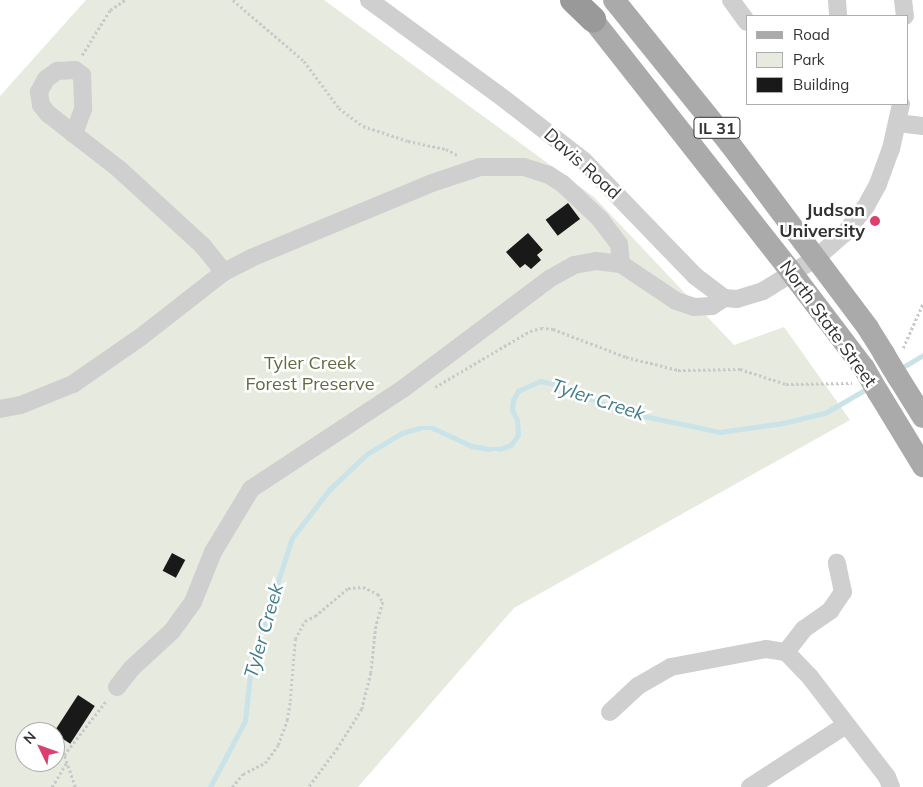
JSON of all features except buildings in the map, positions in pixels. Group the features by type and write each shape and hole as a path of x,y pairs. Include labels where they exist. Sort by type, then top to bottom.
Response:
{"main road":[{"name":"North State Street","path":"614,0 730,144 868,328 893,352 898,377 923,417"},
{"name":"North State Street","path":"581,6 791,272 861,374 878,392 923,466"}],"street":[{"name":"Davis Road","path":"369,0 499,95 584,161 695,276 724,298"},
{"path":"731,0 746,21"},
{"path":"837,0 838,15"},
{"path":"903,0 905,15"},
{"path":"74,134 84,109 82,75 75,70 57,71 46,80 39,92 41,105 48,114 119,169 202,245 224,272"},
{"path":"117,687 132,668 172,631 193,602 213,552 251,489 404,388 549,279 574,264 596,261 621,264 676,301 694,307 712,306 724,298 737,299 756,293 816,258 845,233 866,206 878,184 898,123 901,105"},
{"path":"898,123 923,126"},
{"path":"0,409 22,405 73,384 142,336 224,272 251,258 432,183 480,167 524,167 549,175 563,184 600,219 619,244 621,264"},
{"path":"786,652 804,629 830,611 844,592 837,563"},
{"path":"610,712 638,686 671,667 766,649 786,652 810,677 887,777 891,787"},
{"path":"750,787 846,724"}],"path":[{"path":"75,70 93,35 110,10 125,0"},
{"path":"233,0 304,61 339,108 363,126 408,141 446,149 480,167"},
{"path":"893,352 923,303"},
{"path":"431,390 530,332 541,328 553,329 626,357 678,370 740,369 786,384 850,384 861,374"},
{"path":"232,787 243,774 265,763 278,745 287,720 295,639 305,621 321,611 348,588 363,587 378,594 383,602 376,626 371,673 362,710 310,787"},
{"path":"75,787 64,755 117,687"},
{"path":"52,787 67,762"}],"green space":[{"name":"Tyler Creek Forest Preserve","path":"86,0 324,0 594,197 734,345 784,327 850,420 514,608 358,787 0,787 0,96"}],"waterway":[{"name":"Tyler Creek","path":"900,369 923,355"},
{"name":"Tyler Creek","path":"210,787 245,721 251,665 292,538 329,490 367,454 402,433 419,428 433,428 472,446 500,449 511,445 518,435 517,420 512,410 513,400 518,391 540,381 556,384 621,411 720,432 783,423 825,413 868,388"}],"place":[{"name":"Judson University","path":"875,221"}]}
